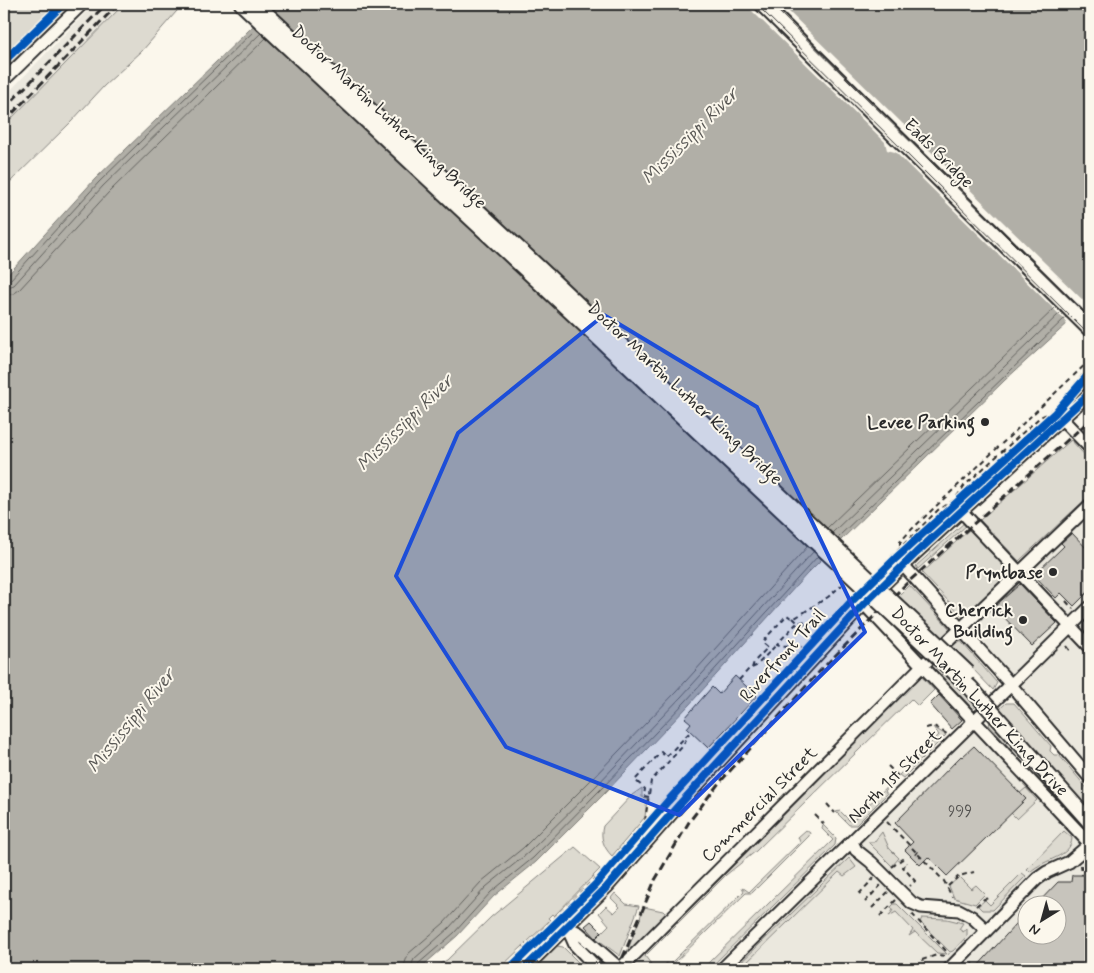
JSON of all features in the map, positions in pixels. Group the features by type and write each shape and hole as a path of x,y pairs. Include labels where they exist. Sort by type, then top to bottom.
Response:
{"main road":[{"name":"Doctor Martin Luther King Bridge","path":"242,4 959,676 1090,822"},
{"name":"Doctor Martin Luther King Bridge","path":"256,4 955,659 1090,809"},
{"name":"Eads Bridge","path":"762,4 1090,329"}],"street":[{"path":"4,80 82,4"},
{"path":"1079,403 1090,386"},
{"path":"524,969 607,887 680,804 864,604 903,565 1063,420 1090,393"},
{"path":"1063,420 1090,448"},
{"name":"Commercial Street","path":"620,969 923,665 1090,505"},
{"path":"962,512 1090,647"},
{"path":"903,565 962,629 1090,778"},
{"name":"Doctor Martin Luther King Drive","path":"864,604 976,720 1090,844"},
{"name":"North 1st Street","path":"722,969 1090,607"},
{"path":"852,842 866,851 871,862 916,906 959,910 972,916 986,930"},
{"path":"949,969 1037,879 1046,872 1069,862 1090,844"},
{"path":"567,927 579,933 620,969"},
{"path":"567,927 574,945 598,969"}],"path":[{"path":"900,545 901,540 944,497 1051,399 1090,360"},
{"path":"875,575 900,545 938,510 945,509 970,480 1040,417 1048,413 1063,400 1090,366"},
{"path":"875,575 1049,419 1090,373"},
{"path":"1051,399 1057,405"},
{"path":"944,497 950,503"},
{"path":"793,618 828,597 847,579"},
{"path":"1066,601 1074,609"},
{"path":"739,680 758,665 796,624 798,626 806,624 806,621 798,623 787,615 762,642 768,647 756,660 752,668"},
{"path":"777,644 782,646 797,644 804,648"},
{"path":"1065,644 1072,653"},
{"path":"926,728 934,726 949,735"},
{"path":"646,821 652,780 682,747 690,732 666,757 661,752 635,780 645,789 644,796 649,797"},
{"path":"888,766 898,776"},
{"path":"614,857 665,798"},
{"path":"826,804 835,813"},
{"path":"815,815 824,824"},
{"path":"886,821 948,886 952,896"},
{"path":"916,854 920,849"},
{"path":"892,868 902,858 906,864 902,867 915,880 910,886"},
{"path":"1081,866 1082,875"},
{"path":"502,969 602,870"},
{"path":"948,886 959,876 974,872"},
{"path":"858,894 874,878"},
{"path":"865,902 881,885"},
{"path":"872,908 888,892"},
{"path":"976,906 984,899 991,898"},
{"path":"880,916 896,900"},
{"path":"912,914 950,956"},
{"path":"922,960 943,956"},
{"path":"972,963 976,968"}],"highlighted area":[{"path":"604,315 757,407 865,632 679,815 506,747 396,576 458,433"}],"shaded area":[{"path":"4,4 59,4 4,57"},
{"path":"66,4 72,4 4,69 4,64"},
{"path":"94,4 124,4 4,126 4,97"},
{"path":"124,4 183,4 142,51 104,86 71,122 4,188 4,126"},
{"path":"1071,440 1090,461 1090,495 1019,561 980,520"},
{"path":"1090,511 1090,769 971,627"},
{"path":"965,522 968,524 918,569 916,566"},
{"path":"971,528 1013,573 965,619 922,573"},
{"path":"909,585 952,631 943,639 898,596"},
{"path":"958,638 997,683 993,690 950,645"},
{"path":"934,661 978,704 973,709 932,666"},
{"path":"921,676 934,690 918,706 911,699 756,851 726,875 645,956 651,964 646,969 635,969 630,965"},
{"path":"1006,703 1014,703 1051,746 1050,751 1054,755 1059,755 1090,792 1089,832 1036,776 1036,772 1030,765 1025,765 989,725 992,716"},
{"path":"933,727 946,735 903,778 899,775 939,735"},
{"path":"973,731 979,733 1090,852 1090,969 730,969"},
{"path":"897,777 885,791 887,794 856,825 849,825 836,812 840,811 851,822"},
{"path":"642,788 642,797 647,798 645,817 612,856 603,842 603,826 632,795"},
{"path":"1026,788 1037,800 1017,819 1011,813 1026,799 1020,793"},
{"path":"823,825 836,838 835,845 709,969 702,969 833,840 822,829"},
{"path":"806,830 810,833 809,836 752,893 746,893 671,966 673,969 666,966 666,963 669,965 744,891 742,887 749,892 800,842 798,837"},
{"path":"1064,831 1072,838 1071,845 1067,850 1030,872 1027,869"},
{"path":"882,832 889,848 899,858 892,866 868,842 874,842"},
{"path":"575,847 600,869 554,916 552,914 548,918 550,920 499,969 431,969 447,960 491,917"},
{"path":"849,858 856,867 844,876 839,872 740,969 734,969"},
{"path":"1022,873 1026,876 993,910 982,910 978,906 985,900 990,905"},
{"path":"959,877 971,889 976,885 985,894 975,904 954,898 949,886"},
{"path":"615,893 626,904 639,906 620,956 596,938 609,925 599,913 606,906 614,913 620,907 611,898"},
{"path":"897,904 947,954 937,953 915,932 909,936 913,930 896,912 889,916 893,910 891,907"},
{"path":"644,907 663,911 666,914 624,960"},
{"path":"922,918 947,919 963,923 959,929 963,932 967,929 967,936 950,952 920,922"},
{"path":"557,946 563,947 585,969 535,969"}],"water":[{"name":"Mississippi River","path":"276,4 1090,4 1090,303 1005,380 840,541 806,575 689,705 604,794 536,862 494,896 457,936 419,969 4,969 4,279 95,179"}],"pier":[{"path":"745,4 781,4 903,124 911,127 913,134 1090,307 1067,326 1065,320 895,152 887,150 885,142"}],"building":[{"path":"1072,533 1090,552 1090,590 1074,606 1061,593 1056,598 1034,575 1064,546 1061,543"},
{"name":"Cherrick Building","path":"1020,584 1057,623 1032,646 994,607"},
{"path":"735,676 757,696 708,748 687,728 691,723 685,718 712,687 719,694"},
{"path":"939,695 962,720 952,729 930,704"},
{"path":"974,746 1026,799 947,876 928,857 920,865 905,850 913,842 895,823 961,756"},
{"path":"1072,875 1090,875 1090,969 975,969 1016,924 1016,946 1066,946 1066,896 1045,896 1058,882 1071,882"},
{"path":"591,921 602,932 596,938 585,926"}],"tram line":[{"path":"756,4 1090,336"},
{"path":"771,4 1090,319"}],"railway":[{"path":"4,109 106,4"},
{"path":"4,122 118,4"},
{"path":"618,969 655,880 689,822 719,783 820,671 906,584 1090,420"}],"cycle path":[{"path":"4,61 63,4"},
{"name":"Riverfront Trail","path":"509,969 595,885 668,801 851,602 896,558 1055,413 1090,373"},
{"path":"524,969 607,887 680,804 864,604 916,553 1090,393"}],"place":[{"name":"Levee Parking","path":"985,422"},
{"name":"Pryntbase","path":"1053,572"},
{"name":"Cherrick Building","path":"1023,620"}]}
